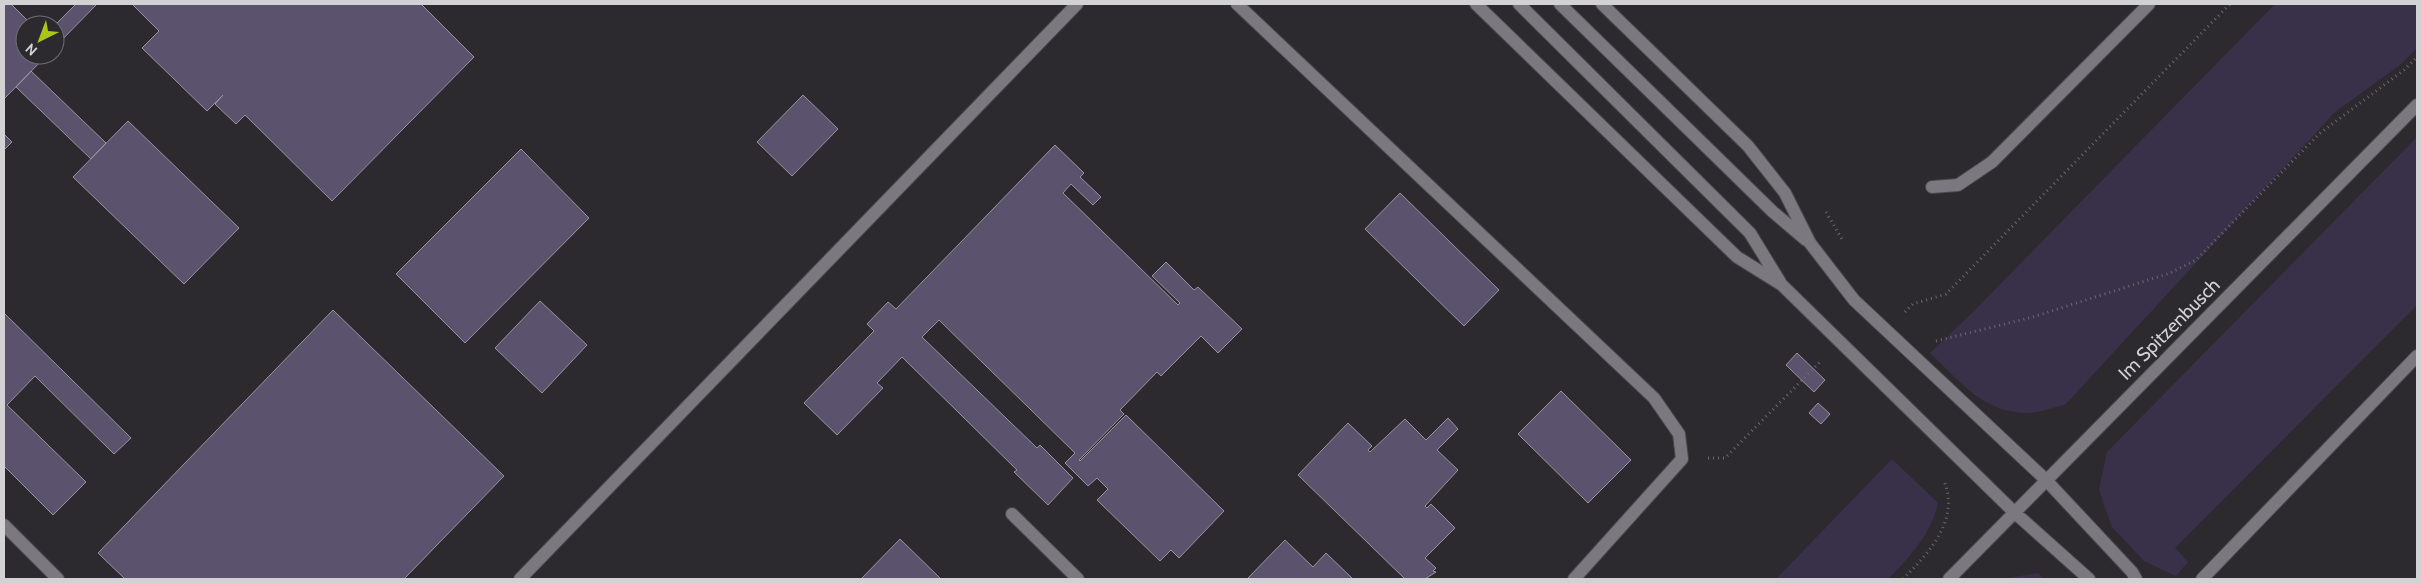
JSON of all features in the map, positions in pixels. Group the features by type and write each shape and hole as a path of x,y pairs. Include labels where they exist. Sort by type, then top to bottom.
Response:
{"street":[{"path":"520,579 1077,4"},
{"path":"1237,4 1654,398 1678,434 1682,459 1574,579"},
{"path":"1476,4 1737,257 1782,285 2014,512 2089,579"},
{"path":"1519,4 1750,233 1782,285"},
{"path":"1560,4 1773,212 1810,243"},
{"path":"1602,4 1748,146 1785,194 1810,243 1854,300 2046,480 2132,572 2136,579"},
{"path":"1932,187 1958,185 1992,162 2149,4"},
{"name":"Im Spitzenbusch","path":"1949,579 2417,105"},
{"path":"2202,579 2417,356"},
{"path":"1012,514 1078,579"},
{"path":"4,525 58,579"}],"path":[{"path":"1902,314 1913,304 1946,294 2230,4"},
{"path":"1932,342 2033,317 2170,273 2196,260 2320,134 2404,70 2417,57"},
{"path":"1682,459 1725,458 1822,359 1829,366"},
{"path":"1903,579 1928,554 1948,518 1949,493 1942,478"},
{"path":"1907,575 1911,579"}],"shaded area":[{"path":"2275,4 2417,4 2417,48 2400,65 2335,112 2065,405 2030,413 2014,412 1999,408 1974,394 1930,353 1973,312"},
{"path":"2417,137 2417,305 2175,548 2188,562 2176,576 2144,561 2112,527 2099,490 2107,452"},
{"path":"1892,459 1938,503 1931,525 1925,535 1896,571 1888,579 1776,579"},
{"path":"2038,573 2044,579 2006,579 2007,578"}],"building":[{"path":"4,4 11,4 22,15 15,15 15,65 37,65 4,99"},
{"path":"76,4 97,4 65,37 65,15"},
{"path":"132,4 421,4 474,57 332,201 245,115 236,124 215,104 223,95 207,111 142,48 159,31"},
{"path":"31,71 106,143 91,159 16,87"},
{"path":"803,95 838,129 792,176 757,142"},
{"path":"128,121 239,228 184,284 73,177"},
{"path":"4,134 12,142 4,150"},
{"path":"1055,145 1084,173 1080,177 1101,197 1093,205 1071,184 1063,193 1178,305 1180,303 1152,276 1166,262 1194,290 1198,287 1242,329 1218,353 1201,336 1161,376 1157,372 1120,410 1124,414 1079,460 1126,415 1224,511 1179,558 1171,550 1160,561 1097,500 1108,489 1097,478 1088,486 1065,463 1075,453 939,320 922,337 1037,448 1040,445 1073,478 1048,505 1014,472 1017,470 902,357 877,383 883,388 837,435 804,403 874,331 867,324 888,302 896,309"},
{"path":"521,149 589,218 465,343 396,274"},
{"path":"1400,193 1499,290 1464,326 1365,229"},
{"path":"540,301 587,345 542,393 495,348"},
{"path":"333,310 504,476 404,579 125,579 98,553"},
{"path":"4,313 131,438 114,454 35,376 7,405 86,482 53,515 4,466"},
{"path":"1797,353 1825,380 1814,392 1786,365"},
{"path":"1561,391 1631,460 1588,503 1518,434"},
{"path":"1818,403 1830,414 1821,424 1809,413"},
{"path":"1448,418 1458,429 1437,450 1458,470 1425,506 1427,508 1431,504 1455,528 1425,558 1436,568 1433,571 1436,572 1425,579 1405,579 1298,475 1348,423 1372,446 1368,450 1370,452 1405,419 1426,440"},
{"path":"900,539 941,579 861,579"},
{"path":"1285,540 1313,567 1326,553 1353,579 1247,579"}]}
